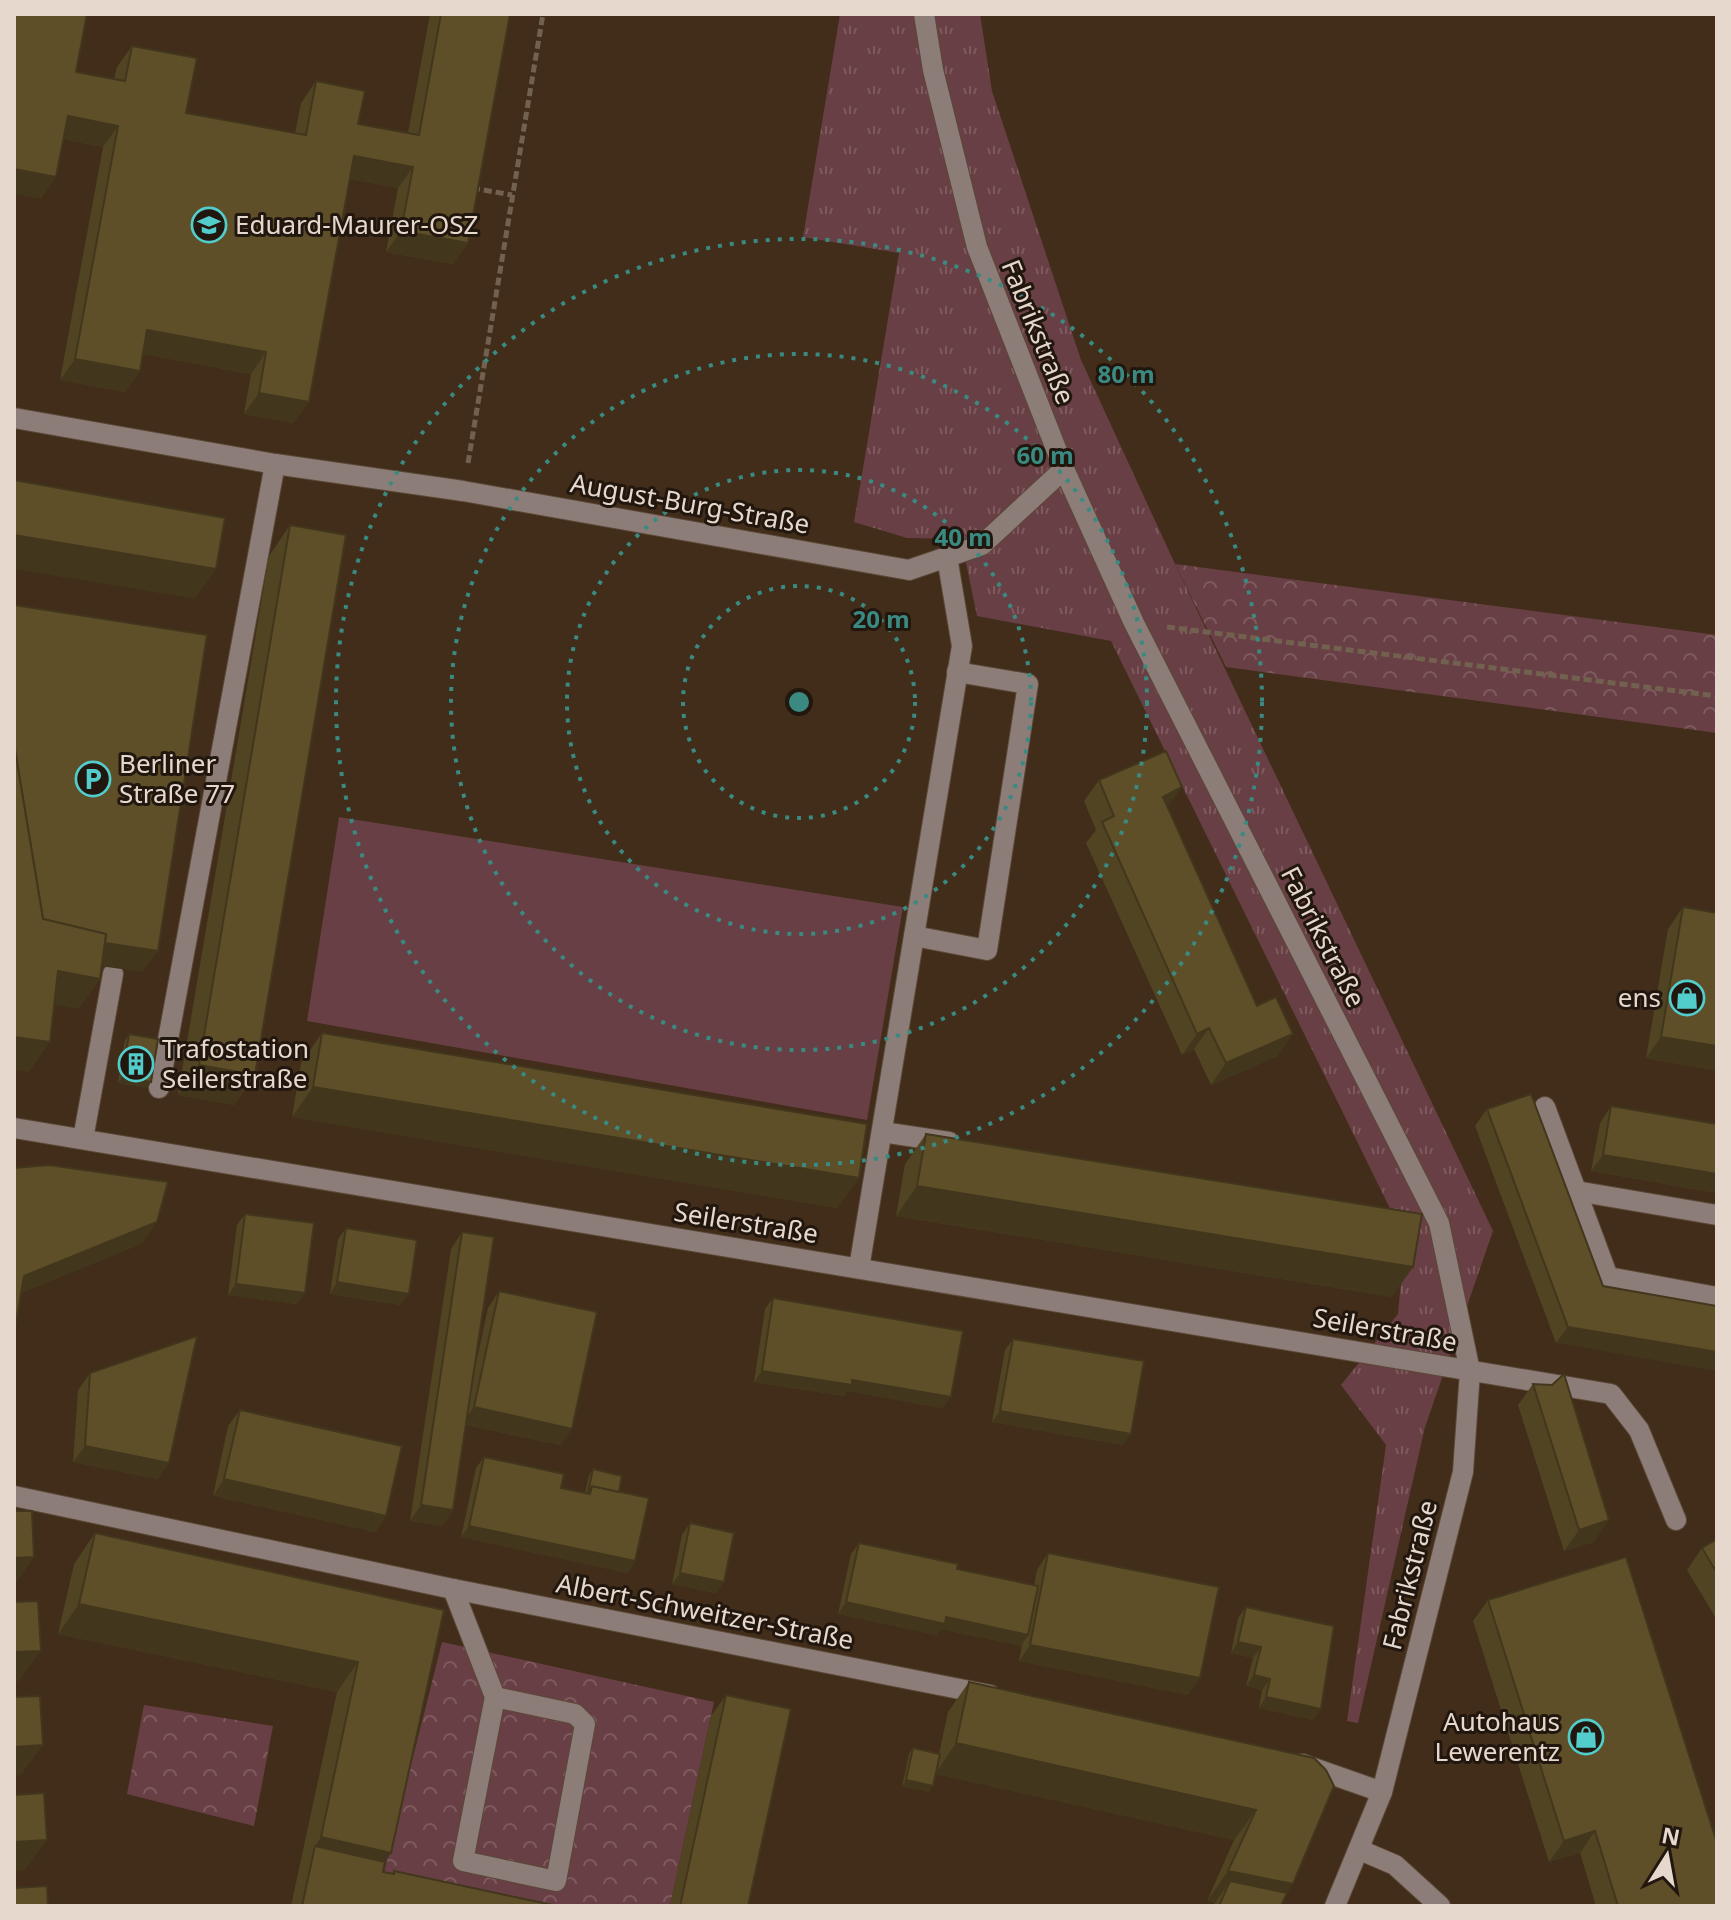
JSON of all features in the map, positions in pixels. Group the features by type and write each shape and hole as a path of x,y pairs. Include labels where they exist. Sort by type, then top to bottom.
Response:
{"street":[{"name":"Fabrikstraße","path":"924,14 933,70 977,247 1064,469 1134,623 1439,1223 1470,1371 1463,1472 1382,1792 1335,1906"},
{"name":"August-Burg-Straße","path":"14,418 275,464 463,491 909,570 982,545 1064,469"},
{"path":"159,1088 275,464"},
{"path":"859,1268 962,646 947,557"},
{"path":"914,936 987,950 1028,684 957,672"},
{"path":"83,1139 113,974"},
{"path":"1545,1107 1608,1277 1717,1297"},
{"name":"Seilerstraße","path":"14,1128 1611,1394 1639,1430 1676,1520"},
{"path":"882,1132 976,1146"},
{"path":"1576,1191 1717,1215"},
{"name":"Albert-Schweitzer-Straße","path":"14,1496 453,1589 1010,1700"},
{"path":"453,1589 495,1697 463,1861 556,1881 585,1724 575,1714 495,1697"},
{"path":"1283,1757 1382,1792"},
{"path":"1360,1850 1395,1865 1440,1906"}],"path":[{"path":"463,491 543,14"},
{"path":"467,187 512,195"},
{"path":"1134,623 1717,696"}],"green space":[{"path":"840,14 980,14 992,91 1081,360 1493,1231 1425,1427 1358,1723 1347,1721 1386,1445 1341,1385 1398,1314 1405,1239 1111,641 977,616 961,539 907,538 854,522 899,253 803,237"},
{"path":"1175,564 1717,635 1717,733 1226,667"},
{"path":"339,817 903,907 867,1120 307,1021"},
{"path":"442,1642 714,1702 670,1906 443,1906 379,1892"},
{"path":"144,1705 273,1726 254,1826 127,1794"}],"building":[{"name":"Eduard-Maurer-OSZ","path":"14,14 87,14 76,72 125,81 132,46 197,58 186,113 306,135 316,81 365,91 358,124 419,135 441,14 510,14 468,243 401,231 413,167 354,156 309,402 259,393 266,352 147,330 140,371 75,359 118,126 68,116 56,177 14,169"},
{"path":"14,480 225,518 216,569 14,535"},
{"path":"290,525 346,535 255,1075 199,1065"},
{"name":"Berliner Straße 77","path":"14,605 207,635 158,951 105,943 106,934 43,919 14,744"},
{"path":"14,744 43,919 106,934 100,979 58,971 50,1042 14,1037"},
{"path":"1166,751 1182,787 1163,797 1257,1006 1276,997 1293,1034 1226,1063 1209,1028 1197,1034 1102,822 1114,816 1099,780"},
{"name":"ens","path":"1683,907 1717,913 1717,1046 1661,1037"},
{"path":"322,1033 867,1124 859,1178 313,1087"},
{"name":"Trafostation Seilerstraße","path":"129,1034 158,1039 151,1082 122,1077"},
{"path":"1531,1094 1603,1286 1717,1306 1717,1352 1568,1327 1487,1109"},
{"path":"1611,1106 1717,1124 1717,1174 1603,1155"},
{"path":"926,1134 1422,1214 1413,1267 917,1186"},
{"path":"49,1165 168,1182 157,1222 24,1276 14,1334 14,1168"},
{"path":"245,1214 314,1223 305,1293 236,1284"},
{"path":"346,1228 417,1240 409,1294 337,1282"},
{"path":"462,1232 494,1237 453,1510 421,1505"},
{"path":"499,1291 597,1312 572,1429 474,1407"},
{"path":"773,1298 963,1331 951,1397 852,1380 852,1385 762,1371"},
{"path":"197,1336 169,1463 85,1446 90,1373"},
{"path":"1013,1339 1144,1361 1131,1434 1000,1411"},
{"path":"1564,1374 1609,1520 1579,1530 1533,1384 1552,1385"},
{"path":"240,1410 402,1446 386,1516 224,1479"},
{"path":"484,1457 564,1474 561,1488 590,1494 592,1486 649,1498 635,1561 469,1526"},
{"path":"593,1469 622,1476 619,1492 592,1486 588,1492"},
{"path":"14,1511 32,1511 34,1557 14,1558"},
{"path":"690,1523 734,1533 724,1582 680,1573"},
{"path":"95,1533 444,1610 391,1853 321,1837 358,1662 79,1604"},
{"path":"1717,1539 1717,1573 1702,1548"},
{"path":"859,1543 958,1564 957,1569 1038,1586 1028,1635 946,1617 945,1624 846,1602"},
{"path":"1048,1553 1219,1587 1200,1678 1030,1645"},
{"name":"Autohaus Lewerentz","path":"1626,1557 1717,1843 1717,1906 1618,1906 1595,1831 1564,1841 1488,1600"},
{"path":"38,1601 41,1651 14,1652 14,1602"},
{"path":"1246,1607 1334,1626 1321,1709 1266,1697 1270,1679 1254,1675 1261,1647 1238,1642"},
{"path":"969,1682 1314,1758 1326,1770 1334,1786 1293,1884 1228,1871 1256,1810 956,1743"},
{"path":"726,1695 791,1709 748,1906 680,1906"},
{"path":"40,1696 43,1745 14,1747 14,1697"},
{"path":"913,1748 940,1754 933,1786 906,1780"},
{"path":"44,1793 47,1840 14,1842 14,1795"},
{"path":"315,1846 385,1862 383,1872 394,1874 394,1871 557,1906 302,1906"},
{"path":"1230,1881 1287,1893 1281,1906 1219,1906"},
{"path":"47,1886 48,1906 14,1906 14,1888"}],"place":[{"name":"Eduard-Maurer-OSZ","path":"209,225"},
{"name":"Berliner Straße 77","path":"93,779"},
{"name":"ens","path":"1687,998"},
{"name":"Trafostation Seilerstraße","path":"136,1064"},
{"name":"Autohaus Lewerentz","path":"1586,1737"}]}
